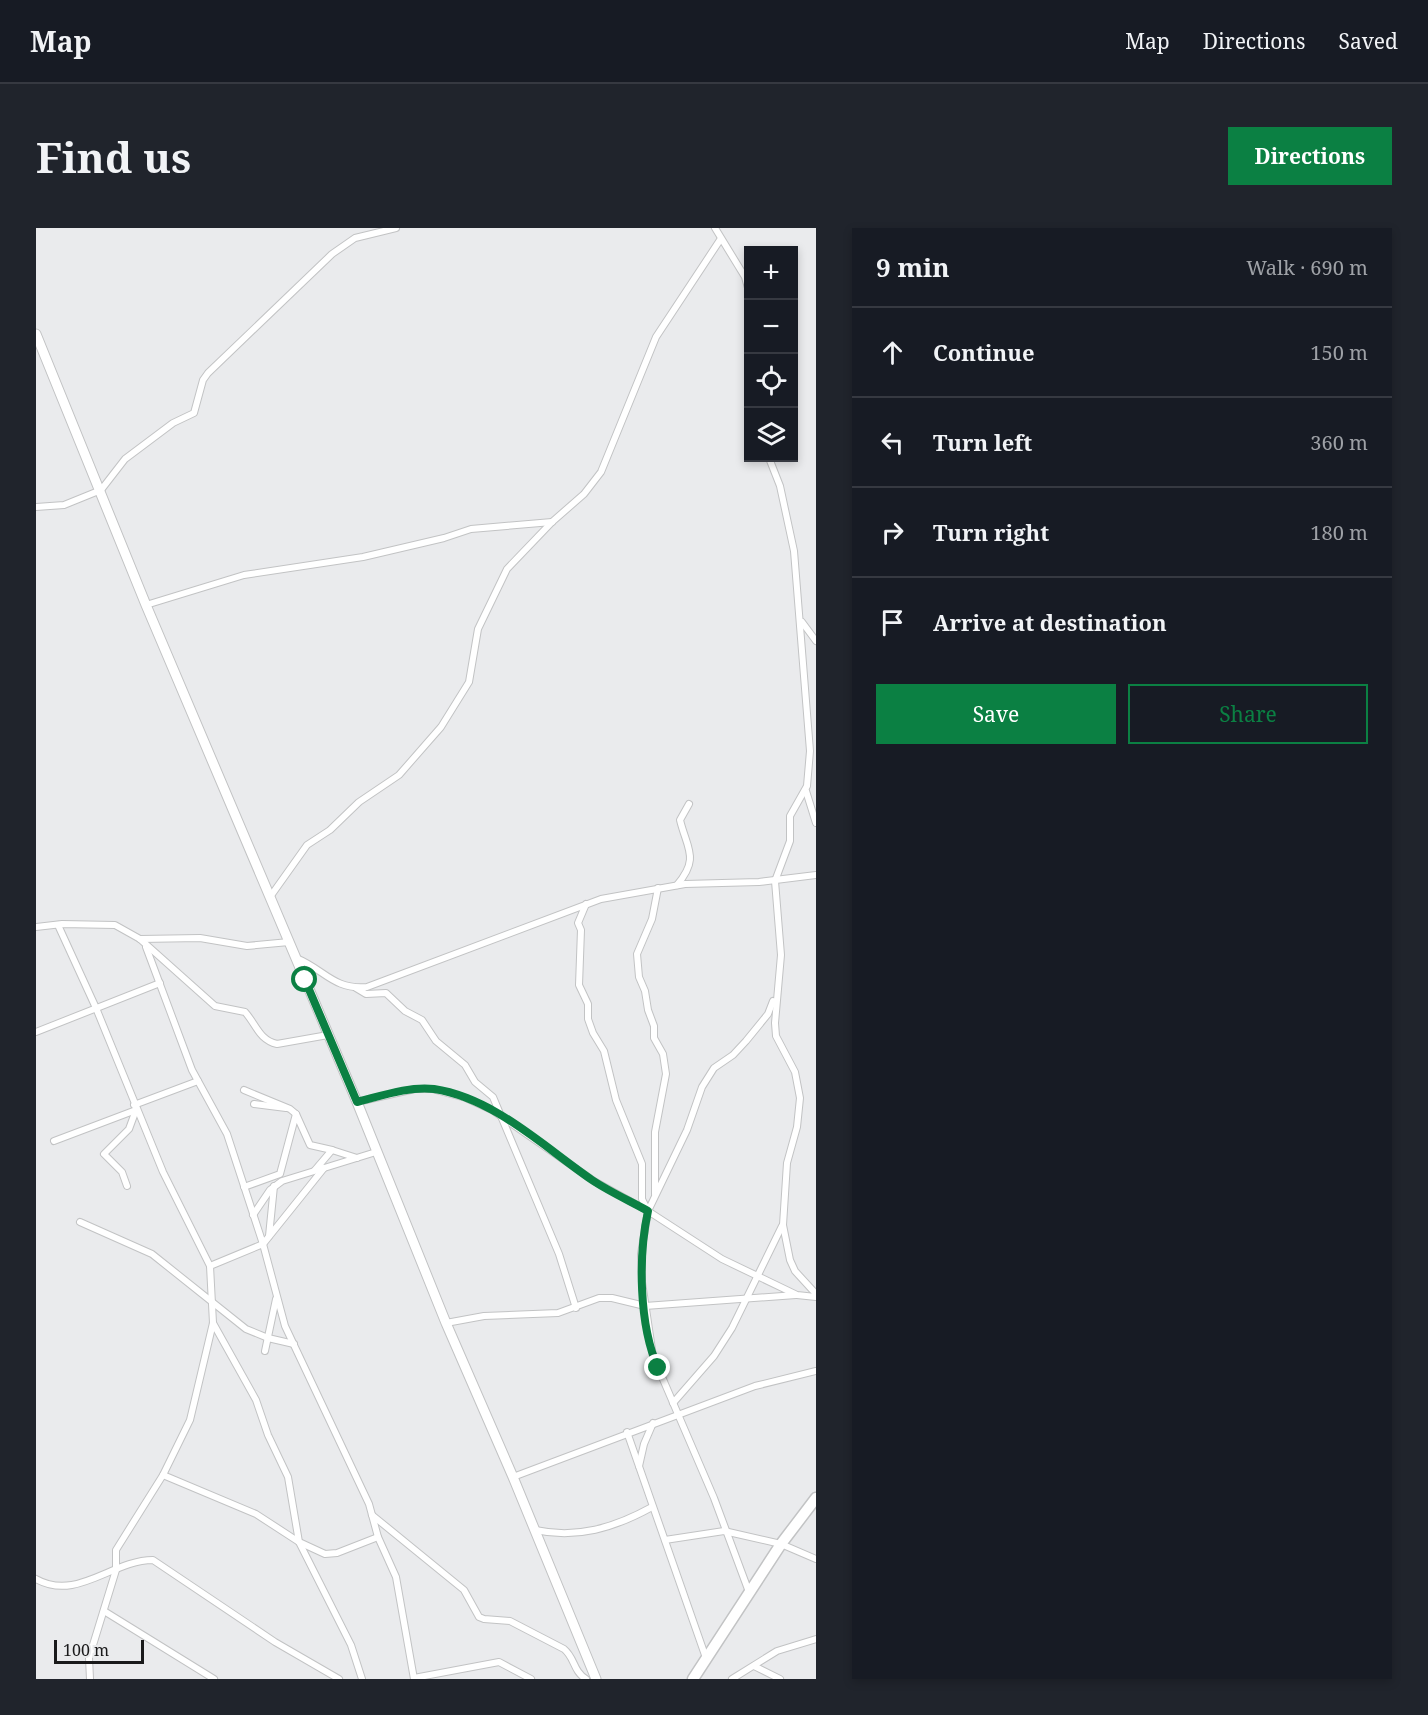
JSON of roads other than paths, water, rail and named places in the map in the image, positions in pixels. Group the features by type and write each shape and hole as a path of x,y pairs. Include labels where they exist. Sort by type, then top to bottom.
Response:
{"highway":[{"path":"693,1679 781,1544 815,1502"}],"main road":[{"path":"36,334 146,605 357,1102 446,1323 513,1477 596,1679"}],"street":[{"path":"36,507 64,505 101,490 125,459 173,423 194,413 200,388 208,373 327,258 355,238 396,228"},
{"path":"715,228 744,278"},
{"path":"270,897 307,845 330,830 360,802 401,774 441,727 469,682 478,629 502,577 512,562 584,494 601,472 656,337 720,240"},
{"path":"770,462 788,517 798,581 810,751 806,791 816,823"},
{"path":"146,605 244,575 351,559 444,538 471,529 552,522"},
{"path":"801,619 811,638 816,641"},
{"path":"806,791 790,816 790,841 775,880 782,955 774,1013 776,1036 795,1072 800,1098 797,1127 787,1163 783,1225 790,1260 795,1271 816,1295"},
{"path":"676,885 686,874 692,856 680,820 689,804"},
{"path":"356,988 390,980 586,904 676,885 775,880 816,875"},
{"path":"655,1197 655,1132 666,1074 663,1054 654,1038 654,1026 639,977 638,954 652,919 658,888"},
{"path":"586,904 578,923 581,930 579,985 588,1004 588,1019 593,1034 604,1051 616,1100 642,1164 642,1199 648,1211"},
{"path":"57,925 96,1008 163,1172 210,1266 213,1323 190,1420 163,1475 116,1550 116,1570 89,1658 91,1678"},
{"path":"36,927 115,926 140,939 146,947 209,1002 226,1010 245,1012 262,1037 269,1042 277,1044 328,1035"},
{"path":"140,939 200,938 248,946 289,942"},
{"path":"146,947 198,1081 225,1128 263,1244 276,1296 294,1344 372,1514 378,1538 396,1577 414,1678 499,1662 531,1679"},
{"path":"296,958 307,962 334,982 356,988 366,994 386,993 405,1011 422,1020 436,1041 465,1065 475,1082 493,1097 559,1254 576,1308"},
{"path":"36,1032 160,983"},
{"path":"749,1593 724,1531 714,1498 653,1356 645,1306 641,1254 648,1211 687,1130 702,1087 714,1068 733,1055 768,1014 777,992"},
{"path":"54,1141 198,1081"},
{"path":"357,1102 398,1092 432,1089 466,1098 499,1115 594,1181 648,1211 722,1259 797,1295"},
{"path":"244,1090 288,1108 296,1114 310,1145 357,1158"},
{"path":"254,1104 288,1108"},
{"path":"127,1186 122,1172 104,1154 129,1129 135,1107"},
{"path":"244,1187 280,1174 296,1114"},
{"path":"315,1171 332,1150"},
{"path":"253,1215 274,1186 376,1152"},
{"path":"210,1266 263,1244 324,1168"},
{"path":"269,1237 274,1186"},
{"path":"80,1222 152,1254 211,1300 236,1323 266,1338 294,1344"},
{"path":"673,1403 720,1347 732,1328 744,1299 783,1225"},
{"path":"446,1323 484,1316 558,1312 576,1308 599,1298 612,1298 645,1306 816,1295"},
{"path":"264,1351 276,1296"},
{"path":"213,1323 256,1400 268,1435 288,1477 298,1542 351,1645 362,1679"},
{"path":"513,1477 627,1432 678,1416 755,1386 816,1371"},
{"path":"639,1467 644,1444 653,1423"},
{"path":"627,1432 706,1658"},
{"path":"163,1475 256,1514 298,1542 326,1554 337,1553 378,1538"},
{"path":"534,1530 558,1535 596,1530 623,1522 652,1507"},
{"path":"372,1514 464,1590 479,1617 510,1621 564,1649 571,1655 578,1673 586,1679"},
{"path":"665,1540 724,1531 781,1544 815,1560"},
{"path":"36,1579 49,1586 69,1586 153,1560 275,1642 339,1679"},
{"path":"104,1611 214,1679"},
{"path":"732,1679 777,1651 816,1638"},
{"path":"754,1666 780,1679"}]}
